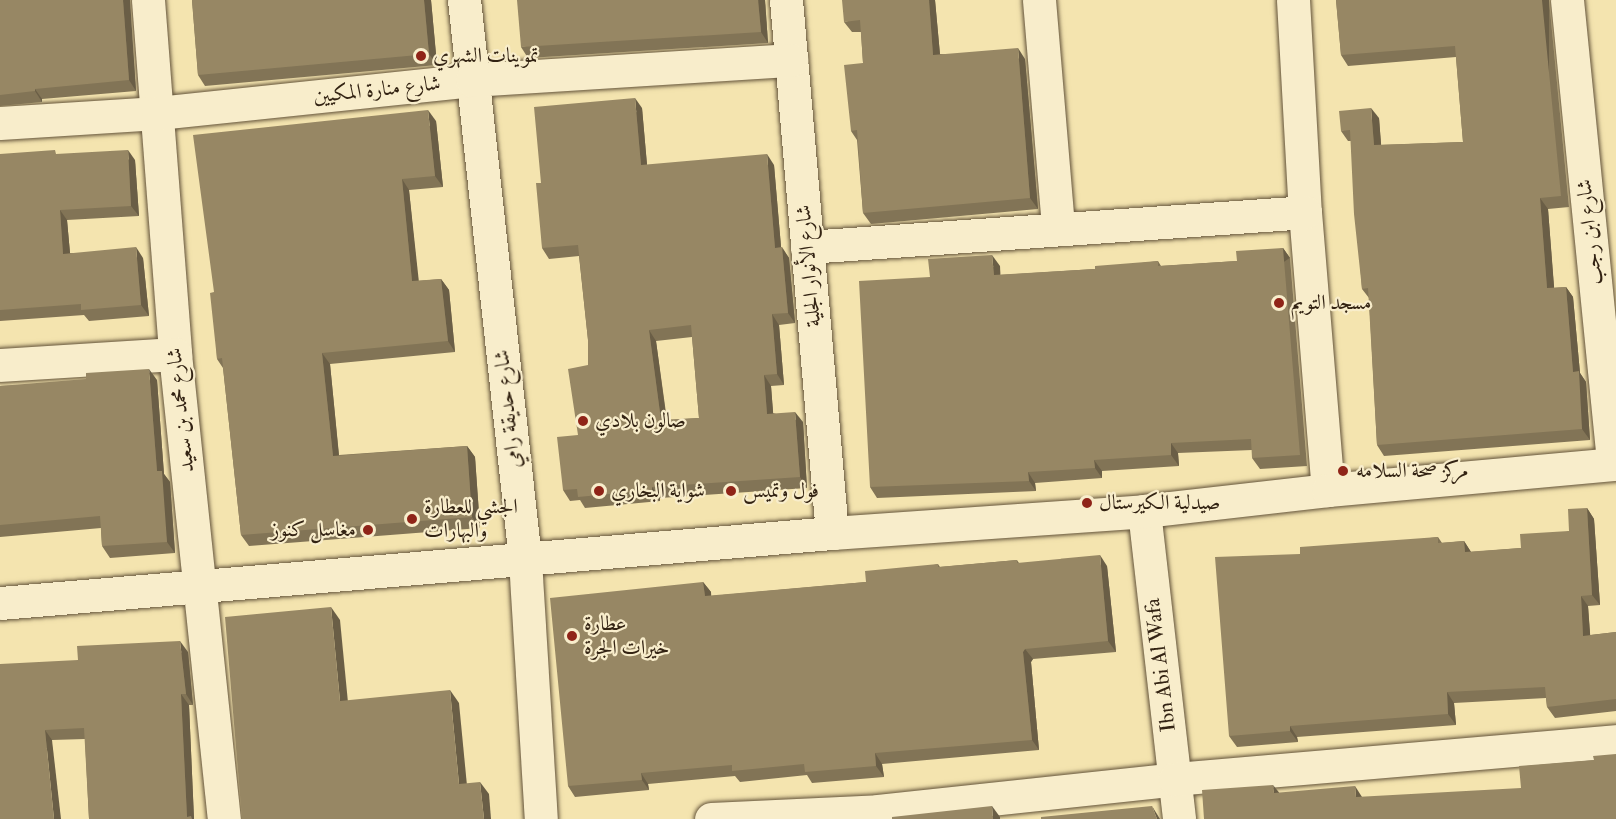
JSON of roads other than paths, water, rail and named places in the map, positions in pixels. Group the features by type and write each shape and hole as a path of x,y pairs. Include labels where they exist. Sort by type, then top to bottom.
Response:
{"street":[{"name":"شارع محمد بن سعيد","path":"148,0 175,354 224,819"},
{"name":"شارع حديقة رامي","path":"464,0 525,560 541,819"},
{"name":"شارع الأنوار الجلية","path":"786,0 832,533"},
{"path":"1039,0 1058,228"},
{"path":"1293,0 1305,212 1328,490"},
{"name":"شارع ابن رجب","path":"1567,0 1614,464"},
{"name":"شارع منارة المكيين","path":"0,123 158,113 472,80 791,60"},
{"path":"807,247 1305,212"},
{"path":"0,365 175,354"},
{"path":"0,603 200,588 832,533 1144,511 1328,490 1614,464"},
{"name":"Ibn Abi Al Wafa","path":"1144,511 1179,819"},
{"path":"711,819 878,815 1174,779 1616,741"}],"place":[{"name":"تموينات الشهري","path":"421,56"},
{"name":"مسجد التويم","path":"1279,303"},
{"name":"صالون بلادي","path":"583,421"},
{"name":"مركز صحة السلامه","path":"1343,471"},
{"name":"شواية البخاري","path":"599,491"},
{"name":"فول وتميس","path":"731,491"},
{"name":"صيدلية الكيرستال","path":"1087,503"},
{"name":"الجشي للعطارة والبهارات","path":"412,519"},
{"name":"مغاسل كنوز","path":"368,530"},
{"name":"عطارة خيرات الجرة","path":"572,636"}]}
